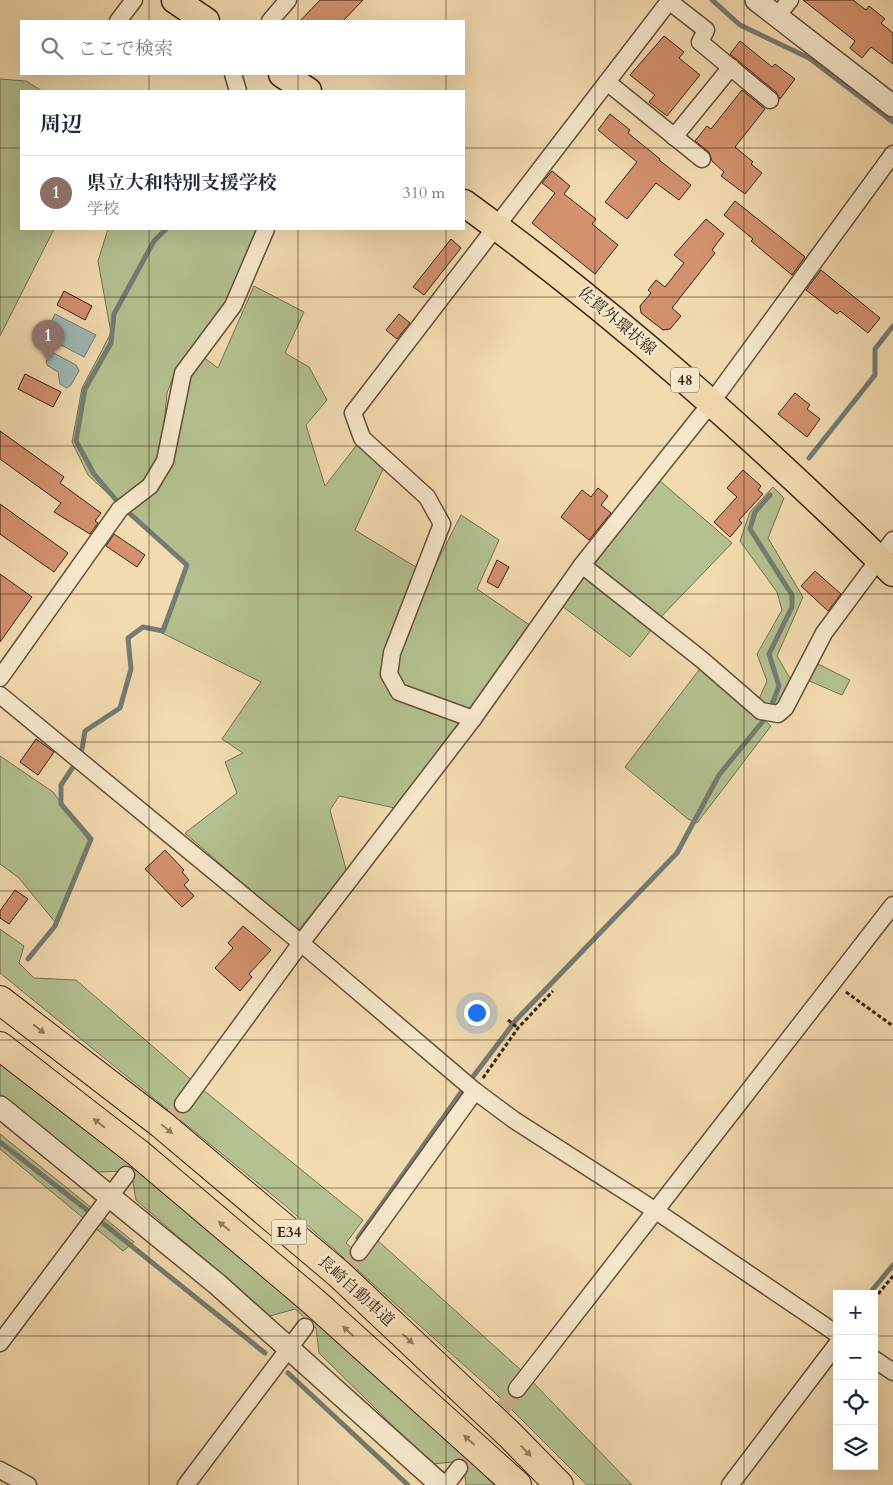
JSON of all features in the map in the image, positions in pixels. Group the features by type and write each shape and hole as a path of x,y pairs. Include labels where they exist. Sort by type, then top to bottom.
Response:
{"highway":[{"name":"長崎自動車道","path":"0,1000 161,1124 339,1274 510,1435 559,1485"},
{"name":"E34","path":"0,1046 138,1153 314,1302 492,1460 517,1485"}],"main road":[{"path":"175,0 205,20"},
{"path":"284,75 306,90"},
{"name":"佐賀外環状線","path":"465,203 629,330 888,557"}],"street":[{"path":"119,20 134,0"},
{"path":"271,20 288,0"},
{"path":"473,719 399,692 389,674 392,653 442,524 427,497 362,438 354,413 670,0 706,30 700,42 770,100"},
{"path":"756,0 783,8 893,106"},
{"path":"674,136 730,67"},
{"path":"233,75 238,90"},
{"path":"607,82 702,159"},
{"path":"183,1104 301,943 473,719 582,565 711,403 893,154"},
{"path":"0,678 120,509 150,486 165,461 183,373 233,306 266,230"},
{"path":"582,565 701,658 761,711 778,714 785,708 824,633 888,557"},
{"path":"0,695 301,943 475,1091 514,1120 656,1211 833,1331"},
{"path":"517,1390 893,904"},
{"path":"359,1252 475,1091"},
{"path":"0,1107 110,1196 290,1348 441,1485"},
{"path":"0,1343 126,1175"},
{"path":"186,1485 305,1327"},
{"path":"730,1485 833,1349"},
{"path":"878,1362 893,1372"},
{"path":"446,1485 459,1468"},
{"path":"0,1470 28,1485"}],"path":[{"path":"833,982 893,1026"},
{"path":"475,1091 518,1028 553,991"},
{"path":"508,1020 518,1028"},
{"path":"878,1294 893,1276"}],"green space":[{"path":"0,79 26,81 40,90 20,90 20,230 53,230 0,336"},
{"path":"108,230 259,230 227,305 174,375 167,393 161,457 146,485 116,501 88,475 72,442 82,388 111,333 98,261"},
{"path":"254,286 304,312 285,353 309,367 327,400 306,425 325,486 359,442 383,469 355,530 419,569 387,660 461,515 499,540 477,589 531,626 395,808 339,796 330,810 347,873 297,931 185,833 237,793 225,762 243,753 222,739 261,682 160,632 188,566 130,511 152,489 190,374 203,357 218,368"},
{"path":"659,480 732,543 660,618 593,566"},
{"path":"773,487 784,498 768,538 803,597 777,656 791,680 780,707 758,701 767,681 757,654 782,610 777,592 740,541 750,512"},
{"path":"587,572 654,626 630,657 562,606"},
{"path":"816,663 850,680 842,695 807,680"},
{"path":"702,666 771,726 697,823 688,819 625,767"},
{"path":"0,756 53,792 89,841 55,922 19,878 0,864"},
{"path":"0,929 24,946 19,963 34,978 76,980 202,1089 363,1220 346,1243 362,1257 375,1238 523,1372 632,1485 587,1485 494,1392 287,1207 0,973"},
{"path":"0,1057 242,1252 461,1451 494,1485 466,1485 463,1461 432,1464 319,1353 316,1328 295,1309 270,1316 136,1200 131,1171 96,1172 0,1094"},
{"path":"0,1134 134,1242 123,1251 0,1149"}],"water":[{"path":"55,314 96,335 84,357 44,336"},
{"path":"54,353 76,365 79,371 71,385 67,388 60,384 58,372 48,366 46,362 50,354"}],"building":[{"path":"320,0 363,0 344,20 301,20"},
{"path":"803,0 853,0 866,10 869,6 885,19 881,23 893,33 893,64 871,47 862,58 850,48 855,41"},
{"path":"664,36 684,52 679,58 700,75 667,116 649,102 655,95 630,75"},
{"path":"740,41 772,67 775,64 795,79 780,99 776,92 730,54"},
{"path":"742,90 765,109 735,147 753,162 751,164 762,173 745,194 721,176 724,172 712,161 709,152 695,141 707,126 711,129"},
{"path":"610,114 630,130 628,133 691,185 679,200 656,183 627,219 605,202 637,162 598,130"},
{"path":"552,171 570,186 564,194 596,219 592,224 618,245 595,274 532,223 555,193 542,183"},
{"path":"735,201 805,257 792,275 751,241 753,239 724,215"},
{"path":"706,219 724,234 712,250 715,253 672,308 681,316 670,329 663,330 641,313 640,306 651,293 648,290 656,280 665,287 684,263 674,255"},
{"path":"451,239 461,248 424,295 413,287"},
{"path":"821,270 880,318 868,333 840,311 837,314 806,290"},
{"path":"64,291 92,306 85,320 57,305"},
{"path":"399,314 410,323 397,339 386,330"},
{"path":"25,374 61,392 53,407 18,389"},
{"path":"795,393 810,405 807,409 820,419 807,437 778,414"},
{"path":"0,431 64,477 60,483 101,513 95,521 98,523 90,534 54,512 61,503 0,459"},
{"path":"743,470 761,486 758,490 763,494 739,520 742,523 730,537 714,522 737,497 727,488"},
{"path":"598,488 608,496 601,505 611,513 589,540 561,517 582,490 591,497"},
{"path":"0,504 68,553 54,572 0,534"},
{"path":"114,534 145,555 137,567 106,546"},
{"path":"497,560 509,567 498,588 487,582"},
{"path":"815,571 841,594 828,611 801,586"},
{"path":"0,574 32,597 0,642"},
{"path":"36,739 54,752 38,775 20,762"},
{"path":"165,850 184,870 182,872 189,880 184,885 194,896 182,907 145,869"},
{"path":"15,890 28,899 9,924 0,918 0,911"},
{"path":"243,926 271,950 249,974 252,977 240,991 215,968 233,948 228,943"}],"waterway":[{"path":"712,0 740,25 809,58 893,122"},
{"path":"116,500 94,474 76,441 85,389 111,343 114,314 154,241 165,230"},
{"path":"809,458 875,375 875,349 893,326"},
{"path":"472,1078 516,1020 677,853 719,775 768,715 779,686 769,654 792,607 792,595 750,529 755,512 770,495"},
{"path":"82,749 85,731 120,708 131,669 128,638 143,627 163,631 187,565 128,512"},
{"path":"28,959 55,926 91,839 61,804 61,785 75,764"},
{"path":"358,1238 462,1091"},
{"path":"0,1142 87,1210"},
{"path":"104,1224 265,1353"},
{"path":"872,1290 893,1265"},
{"path":"288,1373 408,1485"}],"tunnel":[{"path":"126,1175 183,1104"},
{"path":"305,1327 359,1252"},
{"path":"459,1468 517,1389"}],"place":[{"name":"県立大和特別支援学校","path":"48,361"}]}
